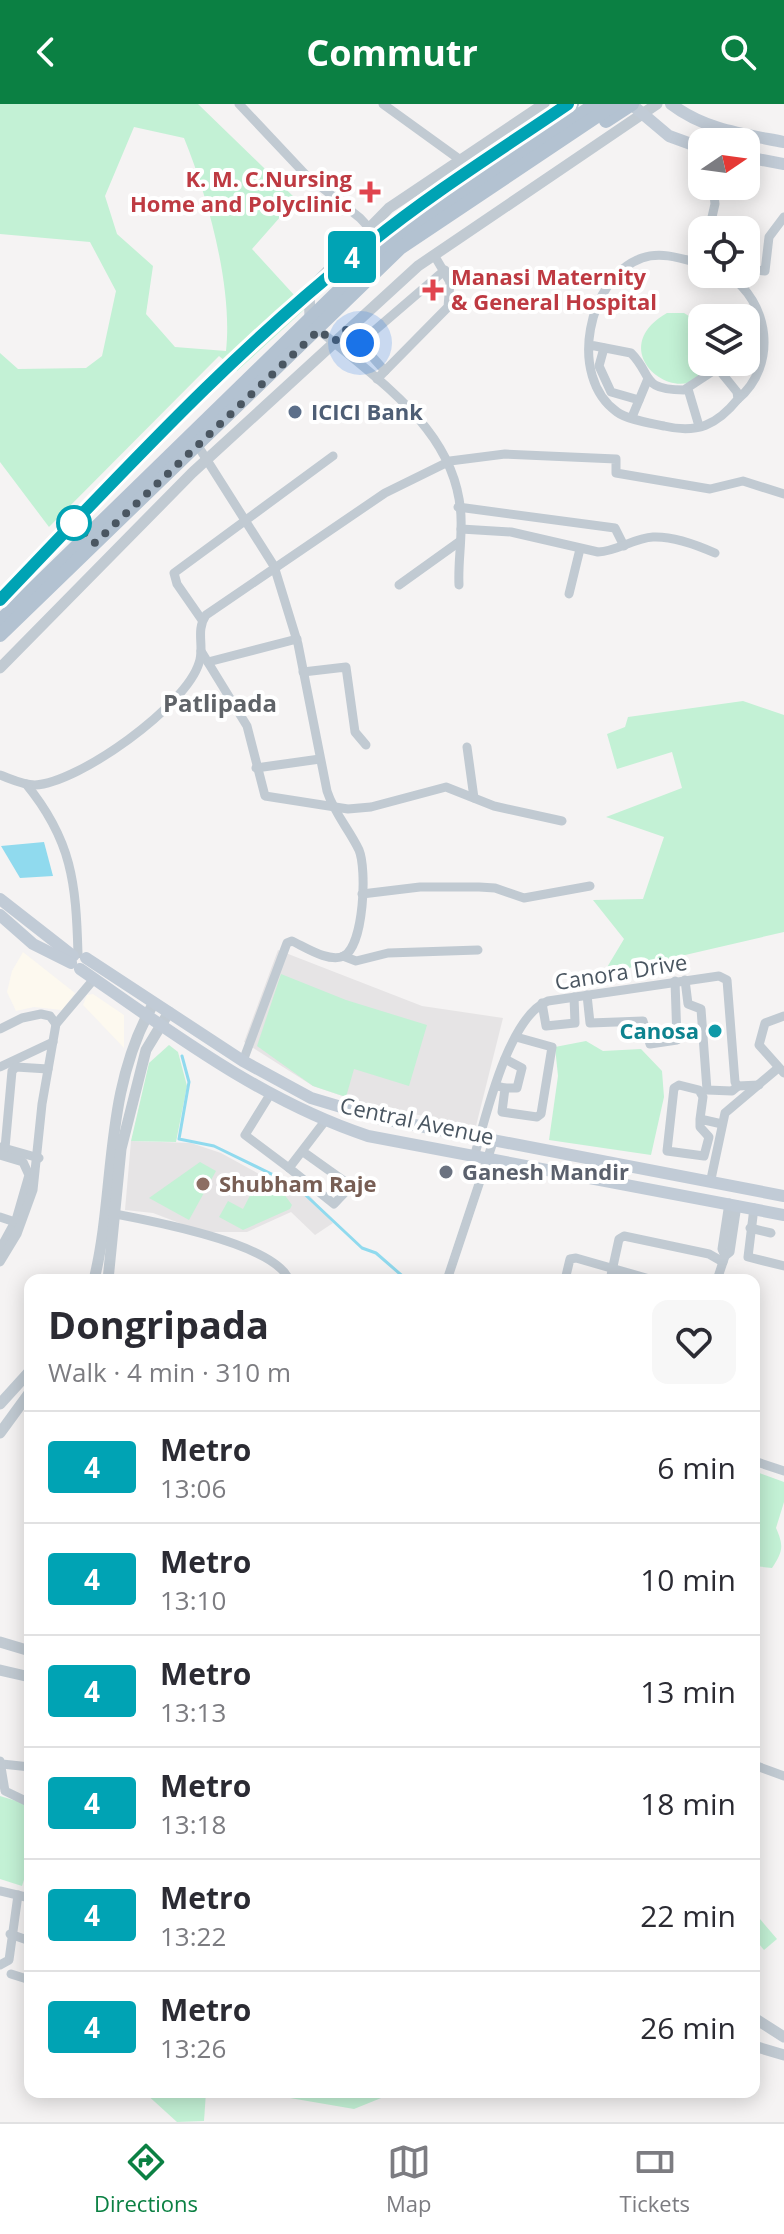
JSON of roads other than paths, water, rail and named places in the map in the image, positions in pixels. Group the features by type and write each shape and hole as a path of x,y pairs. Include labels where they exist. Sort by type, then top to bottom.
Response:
{"main road":[{"path":"392,245 390,233 400,222 572,104"},
{"path":"0,611 50,578 198,446 392,245 596,104"},
{"path":"392,245 615,104"},
{"path":"671,104 704,128"},
{"path":"392,245 407,251 634,107 669,136 688,143"},
{"path":"760,140 784,142"},
{"path":"760,160 784,164"},
{"path":"0,621 50,578 314,324"},
{"path":"0,648 34,611 50,578"},
{"path":"0,635 33,594"},
{"name":"Central Avenue","path":"0,899 78,960 169,1012 243,1061 311,1098 378,1118 711,1179 784,1196"},
{"name":"Central Avenue","path":"0,915 33,944 78,960 94,979 162,1025 271,1093 325,1121 368,1136 481,1155 784,1215"}],"street":[{"path":"239,104 305,174 392,245"},
{"path":"383,104 459,159 471,174"},
{"path":"459,585 461,529 450,461 417,415 314,324 309,290 389,208 544,104"},
{"path":"0,668 207,459 415,269 634,107 657,104"},
{"path":"760,270 765,271 769,237 784,217"},
{"path":"377,379 448,307 451,288 445,270 434,255"},
{"path":"688,260 661,255 641,258 625,269 599,297 588,357 604,398 617,413 673,429 721,420 756,376 764,343 763,320 747,288"},
{"path":"415,269 426,285"},
{"path":"360,343 445,270"},
{"path":"370,308 381,322"},
{"path":"346,330 385,371"},
{"path":"590,345 631,353 647,381 681,391 716,369 737,392 738,399"},
{"path":"604,348 599,366 611,392 639,400"},
{"path":"632,417 647,381"},
{"path":"688,389 699,426"},
{"path":"198,446 274,566 297,639 333,809 360,852 362,894 358,936 343,956"},
{"path":"202,620 274,566 385,493 450,461 505,454 616,459 616,473 710,489 743,481 784,494"},
{"path":"0,775 37,785 66,777 141,732 166,710 192,676 199,664 201,651 202,620 177,584 174,573 333,456"},
{"path":"458,507 615,528 624,546"},
{"path":"461,529 511,532 580,549 612,551 653,537 669,538 715,553"},
{"path":"399,585 459,542"},
{"path":"569,594 580,549"},
{"path":"208,662 297,639"},
{"path":"201,651 247,726 265,796 333,809 371,807 438,788 452,788 474,798 562,821"},
{"path":"303,672 346,667 355,732 366,745"},
{"path":"467,747 474,798"},
{"path":"256,768 320,759"},
{"path":"26,784 48,811 72,867 78,960"},
{"path":"362,894 420,887 479,887 495,888 524,898 590,886"},
{"path":"243,1061 287,943 292,941 331,958 343,956 356,961 388,953 478,950"},
{"name":"Canora Drive","path":"481,1155 480,1136 501,1087 505,1059 526,1015 542,1003 719,976 727,980 735,1082 738,1086"},
{"path":"0,1249 33,1190 56,1024 94,979"},
{"path":"587,995 590,1023 643,1021 650,1044 674,1043 677,1040 680,981"},
{"path":"680,981 688,1004 701,1009 707,1090 732,1091 738,1086 759,1085"},
{"path":"542,1003 546,1026 575,1023 574,997"},
{"path":"109,1274 115,1214 110,1146 133,1046 154,1003"},
{"path":"96,1274 113,1174 146,1050 169,1012"},
{"path":"0,1029 41,1014 50,1016 56,1024"},
{"path":"711,1179 725,1113 780,1071 759,1045 765,1023 784,1016"},
{"path":"505,1059 522,1068 517,1088 501,1087 502,1112 537,1117 541,1114 552,1047 516,1037"},
{"path":"0,1067 53,1042"},
{"path":"2,1150 12,1071 16,1067 48,1069"},
{"path":"679,1085 699,1090 703,1097 700,1119 700,1127 709,1137 704,1156 667,1151 674,1088 679,1085"},
{"path":"271,1093 245,1135 334,1204 350,1189 302,1151"},
{"path":"700,1119 722,1124"},
{"path":"289,1168 325,1121"},
{"path":"449,1274 481,1155 494,1139"},
{"path":"2,1150 39,1158"},
{"path":"0,1262 29,1175 23,1162 2,1150"},
{"path":"719,1274 730,1252 733,1204"},
{"path":"754,1208 748,1257 784,1266"},
{"path":"115,1214 152,1221 251,1251 276,1263 284,1274"},
{"path":"0,1217 15,1222"},
{"path":"750,1228 771,1233"},
{"path":"612,1274 619,1239 624,1236 724,1259"},
{"path":"566,1274 570,1259 633,1274"},
{"path":"0,1404 24,1378"},
{"path":"0,1433 24,1400"},
{"path":"760,1463 784,1471"},
{"path":"0,1642 24,1649"},
{"path":"0,1670 24,1676"},
{"path":"24,1766 1,1762 5,1791 24,1800"},
{"path":"760,1767 784,1776"},
{"path":"0,1891 24,1896"},
{"path":"0,1965 9,1960 10,1934 18,1895"},
{"path":"0,1906 14,1909"},
{"path":"10,1934 24,1939"},
{"path":"11,1974 24,1978"},
{"path":"760,2022 784,2037"},
{"path":"760,2048 784,2055"}],"water":[{"path":"44,842 53,876 20,878 1,846"}],"waterway":[{"path":"182,1056 189,1082 179,1139 214,1146 296,1186 362,1248 376,1253 400,1274"}],"metro line":[{"name":"4","path":"0,600 194,401 347,262 446,185 568,104"}],"place":[{"name":"K. M. C.Nursing Home and Polyclinic","path":"370,192"},
{"name":"Manasi Maternity & General Hospital","path":"433,290"},
{"name":"ICICI Bank","path":"295,412"},
{"name":"Canosa","path":"715,1031"},
{"name":"Ganesh Mandir","path":"446,1172"},
{"name":"Shubham Raje","path":"203,1184"}],"district":[{"name":"Patlipada","path":"220,704"}]}
